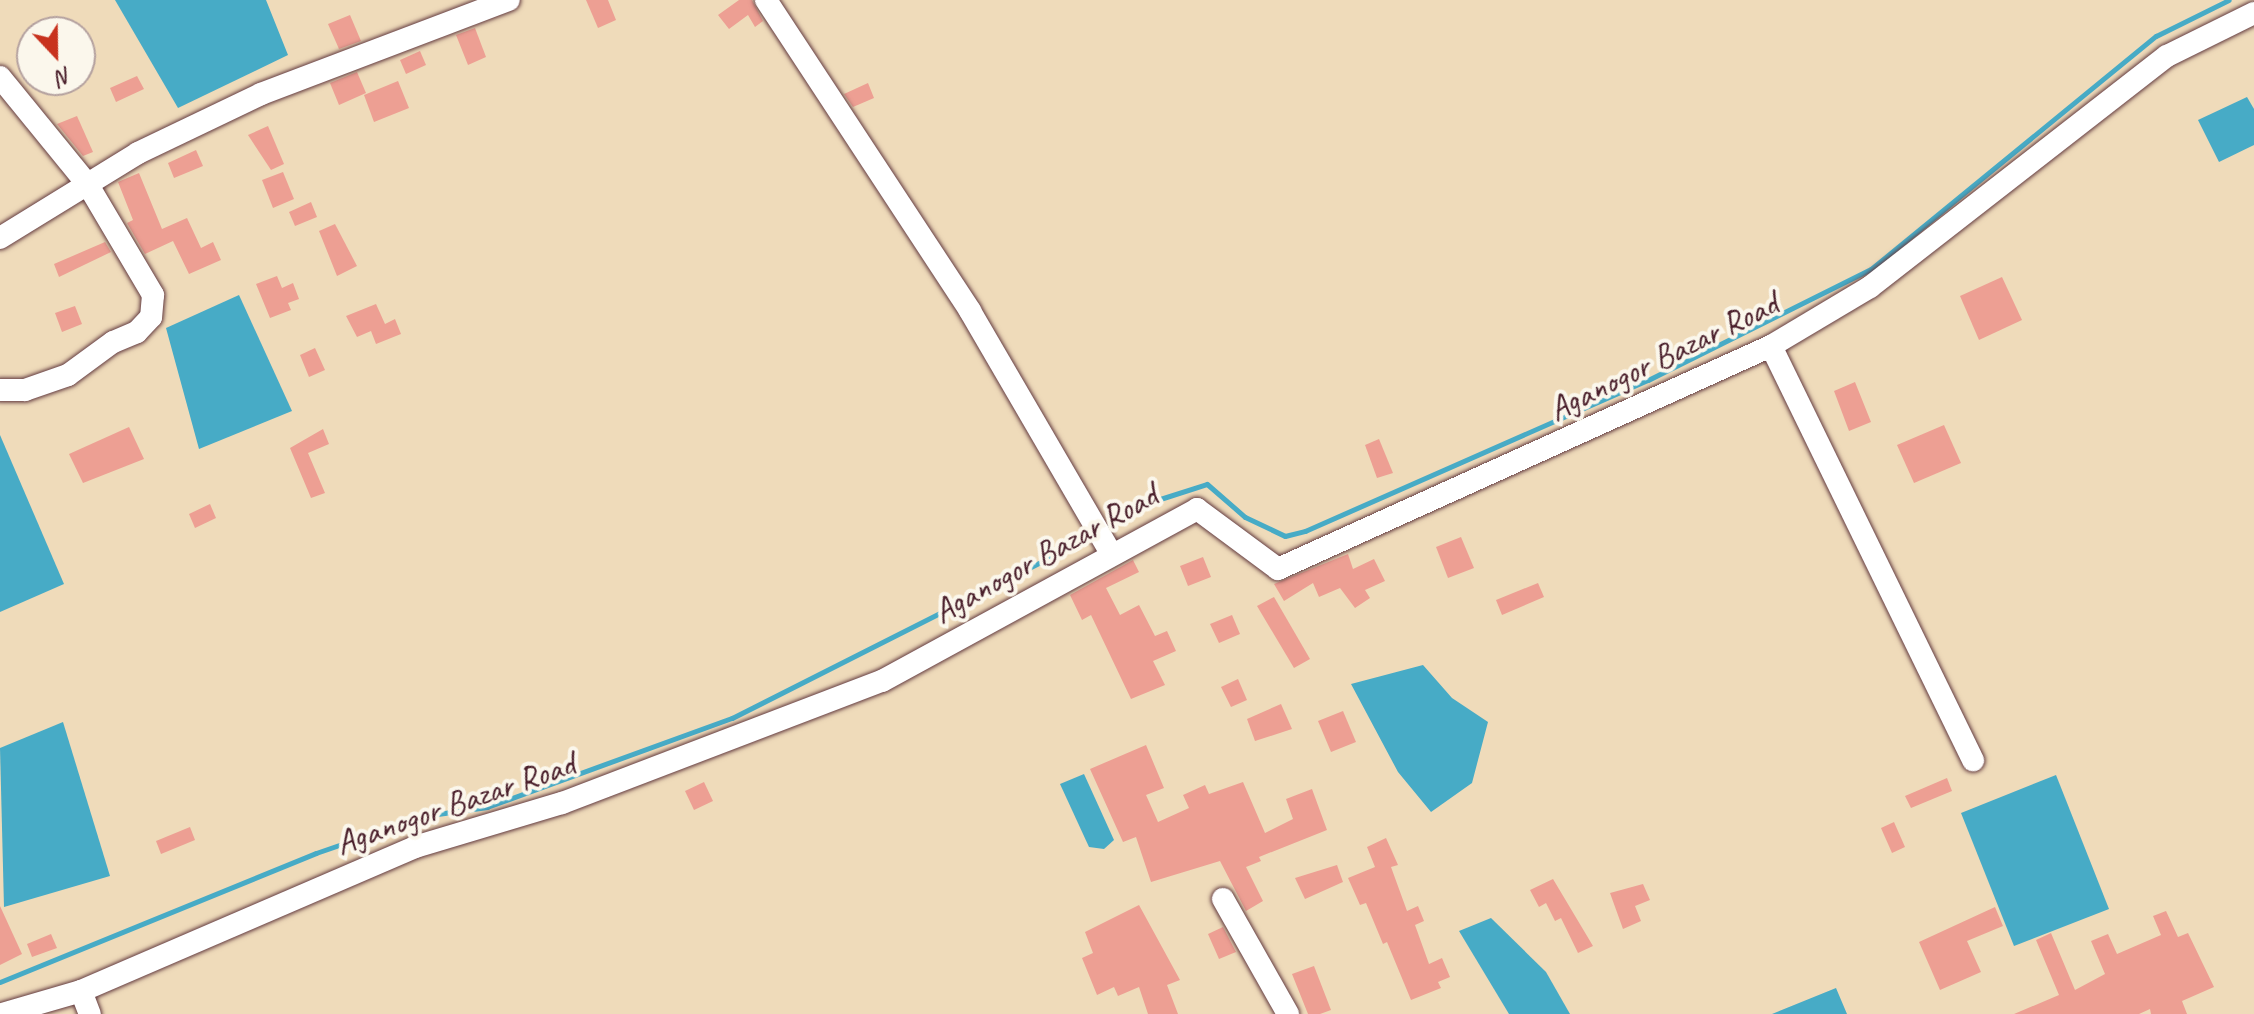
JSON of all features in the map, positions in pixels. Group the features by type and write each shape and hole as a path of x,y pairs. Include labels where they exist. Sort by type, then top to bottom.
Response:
{"street":[{"path":"0,238 138,153 261,94 509,0"},
{"path":"766,0 970,311 1109,549"},
{"name":"Aganogor Bazar Road","path":"2,1014 81,991 415,847 562,803 882,681 1109,549 1197,509 1278,569 1771,346 1870,287 2167,56 2254,13"},
{"path":"0,77 88,185 147,280 153,295 151,317 137,332 113,342 68,375 25,390 0,390"},
{"path":"1771,346 1973,760"},
{"path":"1223,899 1288,1014"},
{"path":"81,991 90,1014"}],"water":[{"path":"115,0 266,0 288,55 178,108"},
{"path":"2247,97 2254,109 2254,145 2219,162 2198,120"},
{"path":"239,295 292,411 199,449 166,328"},
{"path":"0,435 64,584 0,612"},
{"path":"1423,665 1452,698 1488,722 1472,783 1431,812 1398,772 1351,684"},
{"path":"63,722 110,876 4,907 0,748"},
{"path":"1084,774 1114,840 1104,849 1089,847 1060,784"},
{"path":"2056,775 2109,909 2014,946 1961,813"},
{"path":"1491,918 1546,972 1570,1014 1509,1014 1459,931"},
{"path":"1836,988 1847,1014 1772,1014"}],"building":[{"path":"586,0 608,0 616,20 598,28"},
{"path":"739,0 752,0 763,21 755,27 748,15 729,29 718,15"},
{"path":"350,15 361,41 339,49 328,24"},
{"path":"475,28 486,57 468,65 456,35"},
{"path":"420,51 426,65 406,74 400,60"},
{"path":"357,72 366,93 339,105 330,83"},
{"path":"137,76 144,89 116,102 110,88"},
{"path":"398,81 409,108 374,122 364,95"},
{"path":"868,83 874,98 853,107 844,94"},
{"path":"77,116 93,152 83,156 57,124"},
{"path":"268,126 284,164 271,170 248,135"},
{"path":"196,150 203,166 174,178 168,163"},
{"path":"283,172 294,199 273,208 262,180"},
{"path":"139,173 162,229 187,218 201,248 213,242 221,260 189,274 173,241 145,254 127,223 133,220 118,182"},
{"path":"311,202 317,217 295,226 289,212"},
{"path":"335,224 357,266 337,276 319,231"},
{"path":"105,242 111,252 59,277 54,264"},
{"path":"277,276 282,288 293,283 299,299 288,303 291,310 270,318 256,284"},
{"path":"2002,277 2022,320 1979,340 1960,296"},
{"path":"376,304 385,324 395,319 401,334 376,344 371,331 357,337 346,316"},
{"path":"75,306 82,324 62,332 55,313"},
{"path":"315,348 325,370 309,377 300,355"},
{"path":"1855,382 1871,422 1849,431 1834,391"},
{"path":"1944,425 1961,463 1914,483 1897,445"},
{"path":"129,427 144,459 83,483 69,454"},
{"path":"323,429 329,444 308,453 325,493 311,498 290,448"},
{"path":"1379,439 1393,473 1377,478 1365,445"},
{"path":"210,504 216,518 195,528 189,514"},
{"path":"1461,537 1474,568 1448,578 1436,547"},
{"path":"1348,554 1353,569 1374,559 1385,581 1365,590 1370,598 1355,608 1340,588 1319,597 1313,583 1284,601 1274,584"},
{"path":"1203,557 1211,577 1188,586 1180,566"},
{"path":"1133,560 1139,572 1106,588 1120,615 1139,605 1155,636 1167,631 1176,651 1153,661 1165,685 1131,699 1091,615 1082,620 1070,595"},
{"path":"1538,583 1544,597 1502,615 1496,600"},
{"path":"1274,597 1310,659 1294,668 1257,606"},
{"path":"1232,615 1240,634 1219,643 1210,624"},
{"path":"1238,679 1247,700 1231,707 1221,687"},
{"path":"1281,704 1292,729 1255,741 1247,719"},
{"path":"1343,711 1356,742 1331,752 1318,721"},
{"path":"1146,745 1164,788 1146,795 1158,822 1189,808 1183,795 1205,785 1209,794 1243,782 1265,833 1293,819 1286,799 1312,789 1327,830 1259,857 1261,861 1246,867 1263,901 1246,911 1220,861 1151,882 1136,837 1123,842 1090,769"},
{"path":"1947,778 1952,791 1911,808 1905,796"},
{"path":"704,782 713,801 694,810 685,791"},
{"path":"1894,822 1905,847 1892,853 1881,828"},
{"path":"190,827 195,840 161,854 156,841"},
{"path":"1386,838 1398,865 1391,867 1407,911 1418,906 1424,921 1415,925 1429,964 1442,958 1450,977 1438,982 1441,988 1411,1000 1387,942 1383,944 1366,903 1360,905 1348,878 1375,867 1367,847"},
{"path":"1337,865 1343,882 1305,899 1295,878"},
{"path":"1553,879 1593,946 1578,953 1561,918 1555,921 1546,903 1539,907 1530,890"},
{"path":"1643,884 1650,900 1635,906 1641,921 1623,929 1610,893"},
{"path":"1139,905 1180,980 1167,985 1178,1014 1148,1014 1139,987 1118,996 1114,987 1097,995 1082,958 1093,953 1085,932"},
{"path":"0,906 22,954 0,965"},
{"path":"1995,907 2003,926 1967,941 1981,972 1940,990 1919,942"},
{"path":"2166,911 2178,937 2188,933 2214,987 2182,1001 2187,1014 2151,1014 2150,1009 2139,1014 2014,1014 2059,995 2036,940 2051,933 2075,990 2105,974 2091,941 2108,934 2117,954 2161,935 2153,916"},
{"path":"1223,927 1236,952 1219,959 1208,934"},
{"path":"51,934 57,948 32,957 27,944"},
{"path":"1314,966 1331,1010 1308,1014 1292,974"}],"waterway":[{"path":"1103,530 1157,500 1207,484 1245,517 1285,536 1305,531 1648,380 1871,269 2156,36 2229,0"},
{"path":"0,982 316,853 423,816 487,807 732,718 1095,535"}]}
